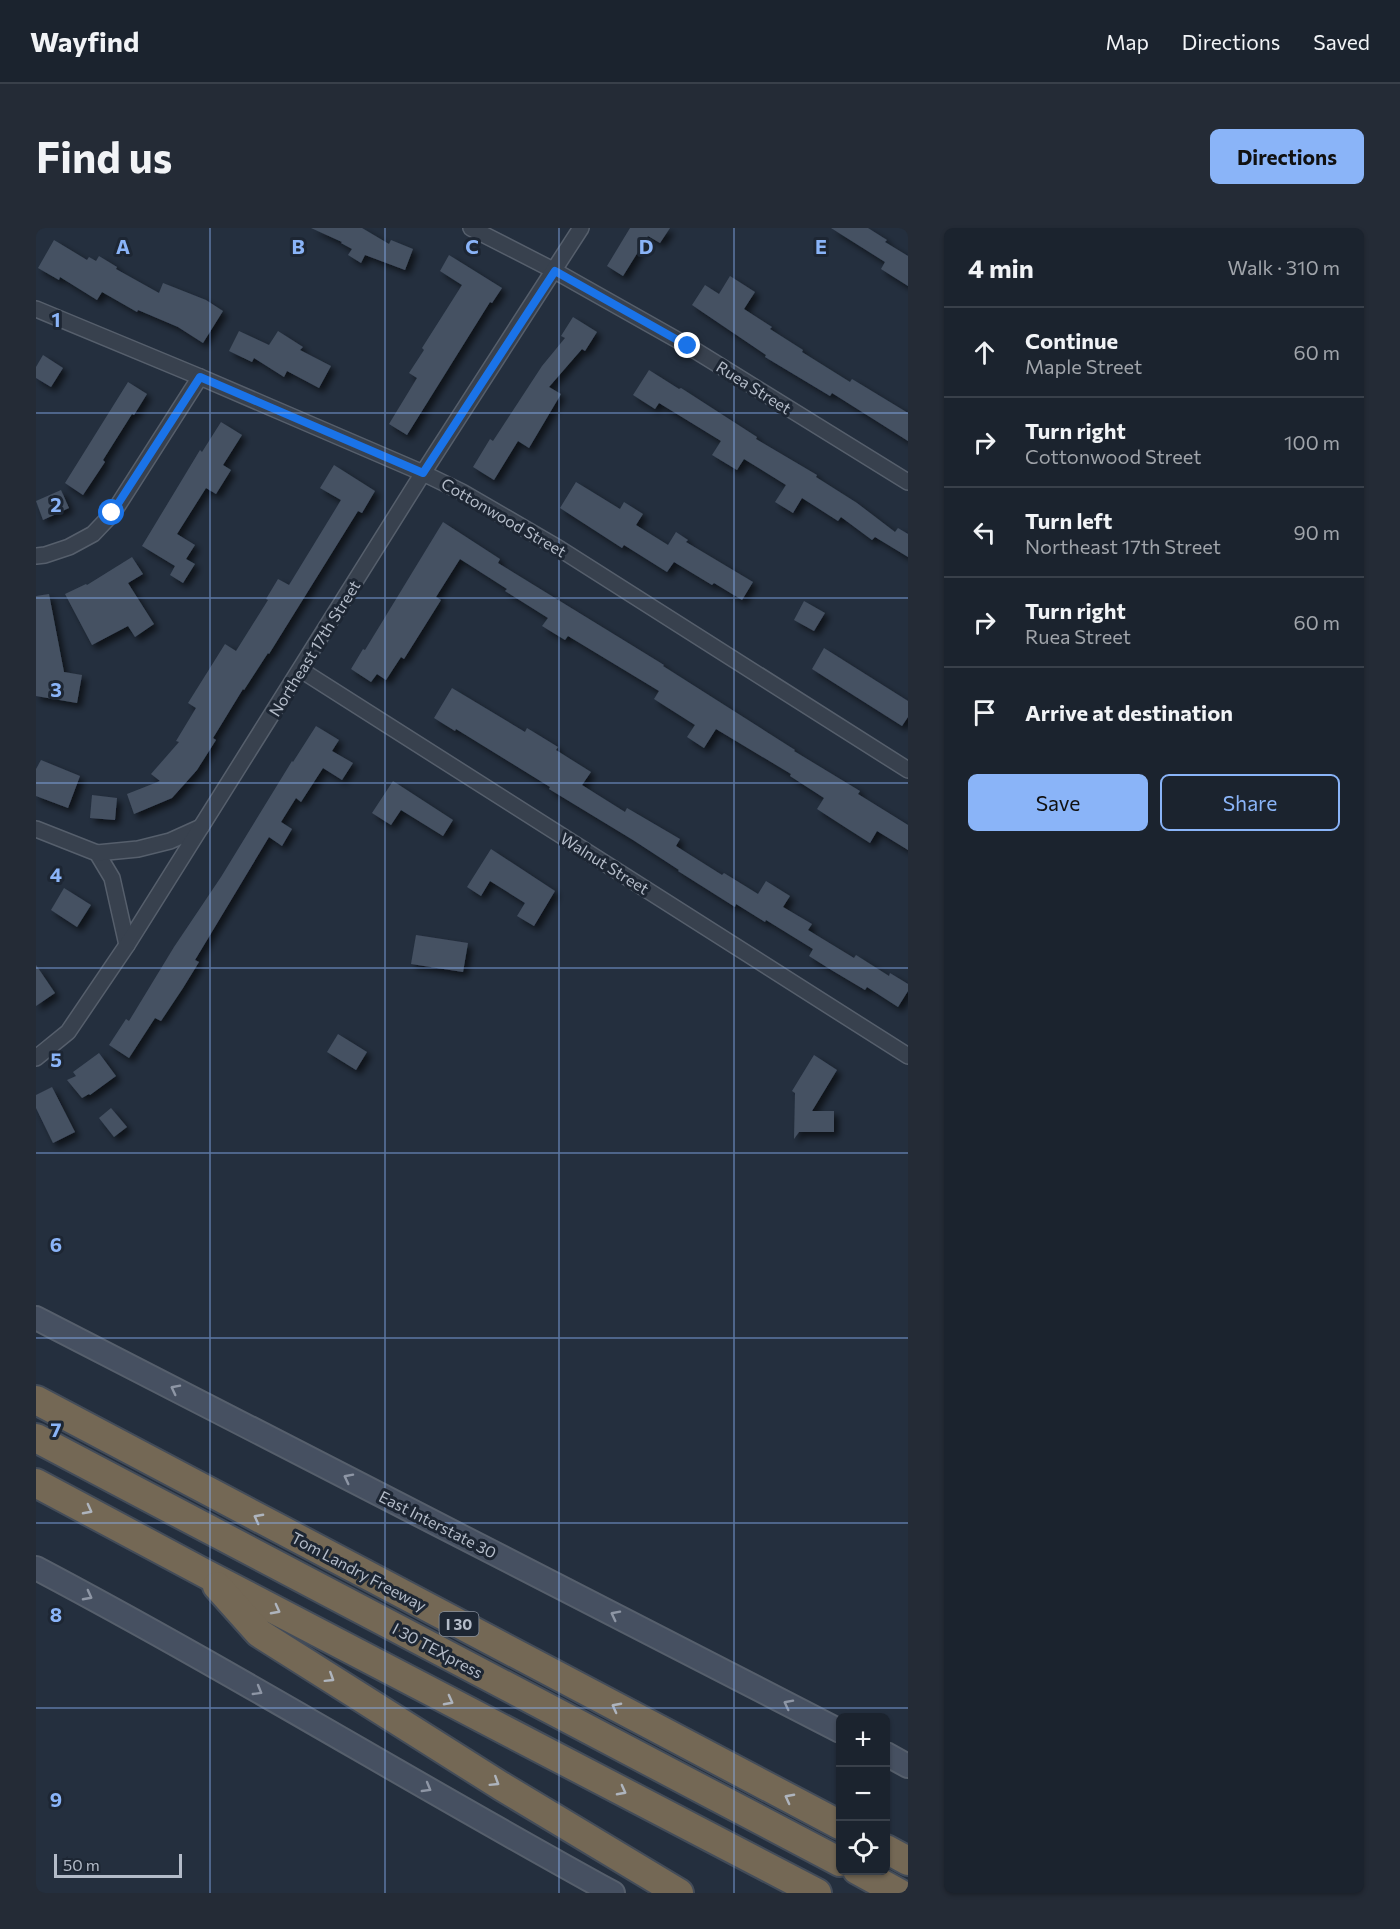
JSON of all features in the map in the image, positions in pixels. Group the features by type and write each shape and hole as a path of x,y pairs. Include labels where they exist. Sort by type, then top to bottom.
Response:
{"highway":[{"path":"36,1384 78,1422"},
{"name":"Tom Landry Freeway","path":"36,1400 836,1823"},
{"name":"I 30 TEXpress","path":"36,1438 836,1860"},
{"path":"36,1483 817,1893"},
{"path":"206,1574 259,1633 501,1786 679,1893"},
{"path":"866,1875 900,1893"}],"main road":[{"name":"East Interstate 30","path":"36,1318 836,1729"},
{"path":"36,1568 131,1618 518,1841 613,1893"},
{"path":"890,1757 908,1766"}],"street":[{"name":"Ruea Street","path":"471,228 555,271 688,346 908,482"},
{"name":"Northeast 17th Street","path":"36,1058 68,1032 128,945 423,473 581,228"},
{"name":"Cottonwood Street","path":"36,309 200,377 462,492 560,549 908,770"},
{"path":"36,556 69,547 93,534 112,513 200,377"},
{"name":"Walnut Street","path":"301,670 908,1056"},
{"path":"36,829 97,853 138,849 170,841 202,826"},
{"path":"97,853 112,878 128,945"}],"building":[{"path":"311,228 362,228 389,244 391,240 413,249 405,270 365,255 361,263 348,255 352,249 342,242"},
{"path":"630,228 670,228 660,243 648,236 623,276 607,266"},
{"path":"831,228 868,228 887,240 885,242 908,256 908,286 881,269 885,262"},
{"path":"54,240 87,260 89,257 96,261 99,256 117,267 116,269 159,293 163,283 206,300 223,311 203,343 178,327 138,310 137,312 102,292 97,300 60,277 59,280 38,268"},
{"path":"449,255 502,288 492,303 490,302 407,435 389,424 417,378 409,373 424,350 422,348 462,285 440,271"},
{"path":"730,276 755,292 744,309 772,327 770,329 803,350 802,352 850,382 852,379 908,413 908,441 832,393 830,396 765,357 766,355 692,305 705,285 719,294"},
{"path":"573,317 597,332 585,351 582,349 549,387 561,394 529,448 518,441 494,480 473,467 490,439 493,441 542,366 565,338 561,336"},
{"path":"239,331 269,345 278,331 303,347 300,350 331,366 319,388 287,371 284,377 254,358 252,362 229,351"},
{"path":"43,355 63,368 51,387 36,378 36,367"},
{"path":"649,370 757,437 756,439 817,475 816,477 857,503 895,532 898,528 908,534 908,557 875,537 872,540 841,517 838,521 802,498 793,513 775,502 786,485 744,459 737,470 712,455 721,441 659,403 655,409 633,395"},
{"path":"128,382 147,394 134,415 132,414 83,495 65,483"},
{"path":"221,422 242,435 223,465 231,470 216,494 206,488 177,534 195,545 186,559 195,564 183,583 170,575 175,566 142,546 200,450 202,452"},
{"path":"334,465 375,491 362,513 358,511 269,654 243,689 213,738 216,740 197,770 172,798 134,814 127,794 160,781 151,774 179,742 176,741 196,708 188,703 225,644 236,651 268,600 266,599 278,579 289,585 341,500 320,488"},
{"path":"576,482 620,509 624,502 643,514 636,525 668,545 676,532 688,540 686,542 753,582 742,600 674,562 667,572 624,545 622,548 560,508"},
{"path":"61,490 69,508 43,520 36,501"},
{"path":"443,522 500,559 498,563 664,665 794,751 860,791 858,794 908,825 908,850 877,831 870,843 817,809 824,798 790,776 791,774 716,729 704,748 687,737 695,725 654,699 659,691 568,636 565,640 542,626 548,618 460,559 436,597 441,600 404,659 401,657 386,680 377,674 371,682 351,669"},
{"path":"132,557 143,574 128,583 154,624 135,637 128,626 92,645 65,594 87,585"},
{"path":"49,594 64,672 82,675 77,703 36,696 36,596"},
{"path":"804,601 825,613 814,631 794,620"},
{"path":"824,648 908,701 908,717 902,726 812,669"},
{"path":"452,688 525,732 527,728 558,747 556,750 591,772 582,785 625,812 627,808 680,839 676,846 722,875 724,873 758,894 766,881 790,896 783,907 812,924 808,930 854,958 856,955 889,976 890,973 908,984 908,991 898,1007 867,987 865,990 809,956 813,949 766,920 765,922 736,904 735,907 633,840 549,789 550,787 434,718"},
{"path":"316,726 339,740 332,751 353,763 342,780 323,768 301,802 296,798 281,822 292,829 282,846 269,837 195,960 199,962 183,988 161,1021 155,1018 129,1058 109,1045 126,1019 129,1021"},
{"path":"41,760 80,776 68,808 36,796 36,769"},
{"path":"393,781 453,820 443,836 401,810 391,825 372,813"},
{"path":"92,795 117,798 115,820 90,818"},
{"path":"491,849 555,891 534,926 517,916 525,903 490,881 481,896 467,887"},
{"path":"64,888 91,905 77,927 51,910"},
{"path":"416,935 468,943 463,972 411,964"},
{"path":"36,965 55,993 36,1006"},
{"path":"338,1034 367,1052 356,1070 327,1052"},
{"path":"99,1053 116,1076 90,1095 82,1098 67,1080 76,1076 73,1072"},
{"path":"814,1055 837,1070 812,1111 834,1111 834,1132 799,1132 794,1139 795,1093 792,1091"},
{"path":"52,1087 75,1132 53,1143 36,1108 36,1095"},
{"path":"111,1108 127,1127 114,1137 99,1118"}],"route":[{"path":"112,513 200,377 423,473 555,271 688,346"}]}
